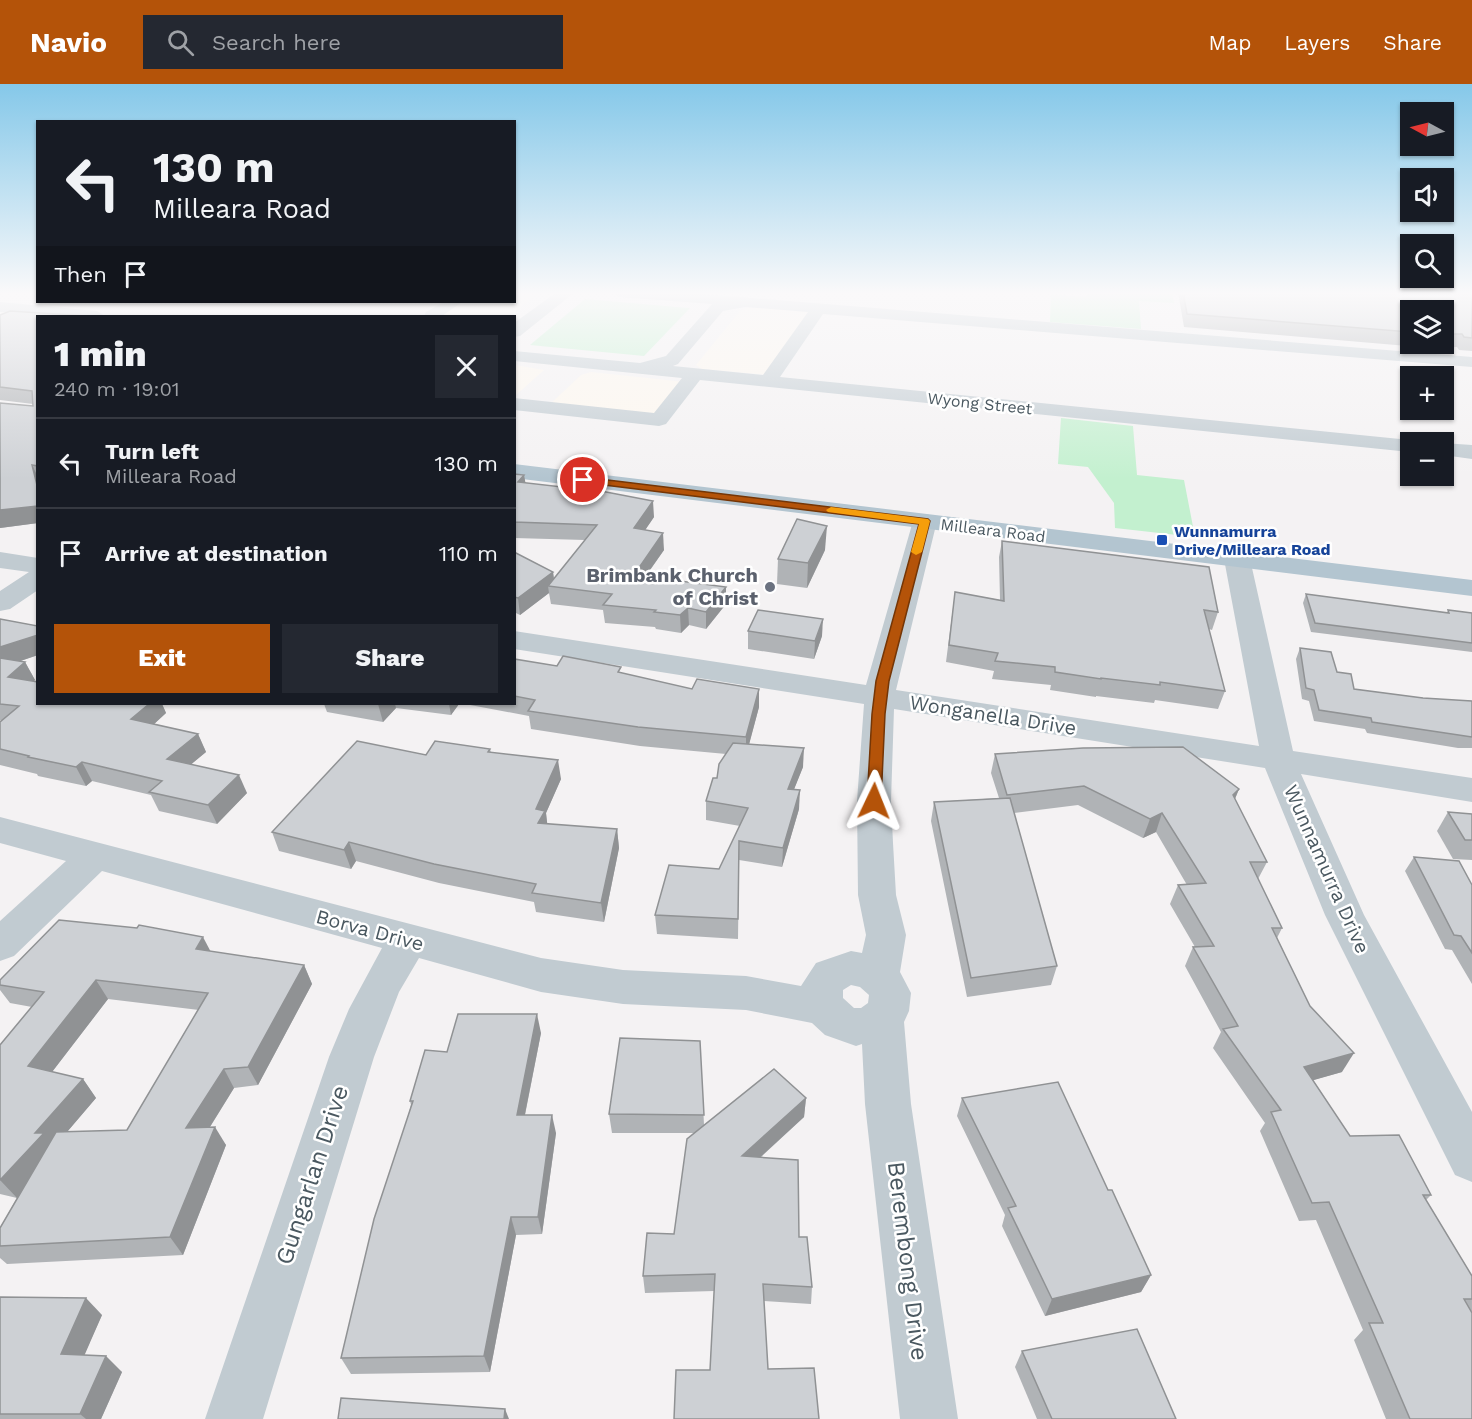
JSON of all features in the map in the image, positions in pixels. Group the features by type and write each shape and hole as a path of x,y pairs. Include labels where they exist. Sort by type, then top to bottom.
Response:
{"main road":[{"name":"Milleara Road","path":"516,471 1472,588"}],"street":[{"path":"524,404 659,420 695,374 673,368 670,363 676,354"},
{"path":"768,381 787,354"},
{"path":"1379,354 1472,362"},
{"name":"Wyong Street","path":"516,357 558,369 594,363 1400,445"},
{"path":"641,368 660,365 672,360"},
{"path":"1454,450 1472,452"},
{"path":"852,997 886,935 877,895 874,801 880,697 895,630 925,521"},
{"name":"Wunnamurra Drive","path":"1237,559 1278,760 1345,915 1472,1159"},
{"path":"0,560 36,566"},
{"path":"0,603 36,579"},
{"name":"Wonganella Drive","path":"516,640 1472,790"},
{"name":"Borva Drive","path":"0,830 541,975 623,987 852,997"},
{"path":"0,945 94,855"},
{"name":"Gungarlan Drive","path":"234,1419 301,1208 368,1009 391,966 410,940"},
{"name":"Berembong Drive","path":"852,997 869,1056 888,1104 929,1419"}],"shaded area":[{"path":"705,354 791,354 780,376 702,369 696,365"},
{"path":"516,365 544,370 516,395"},
{"path":"591,372 685,382 655,418 548,406 581,375"}],"green space":[{"path":"1061,418 1133,426 1137,475 1184,480 1195,537 1115,528 1114,503 1088,467 1058,464"}],"building":[{"path":"0,354 36,354 36,466 32,465 36,481 36,506 0,510 0,403 33,406 32,391 0,387"},
{"path":"516,474 524,475 518,482 606,492 653,501 634,528 663,533 634,575 726,587 706,612 688,608 680,615 654,612 656,610 603,605 612,594 548,586 597,525 516,522"},
{"path":"797,519 827,526 808,563 778,559"},
{"path":"1002,541 1209,567 1218,612 1204,610 1225,691 1160,682 1160,685 1101,679 1055,672 1055,667 995,661 998,653 949,645 955,592 1004,601"},
{"path":"516,553 553,572 516,598"},
{"path":"1306,594 1449,613 1448,610 1472,613 1472,643 1315,623"},
{"path":"758,610 823,619 815,641 748,631"},
{"path":"0,619 36,626 36,636 0,647"},
{"path":"1300,648 1331,652 1337,672 1351,674 1354,689 1423,698 1472,701 1472,737 1372,722 1371,718 1319,710 1314,690 1306,688"},
{"path":"563,656 621,667 618,672 692,689 697,679 759,689 746,737 638,727 528,711 535,700 516,696 516,659 557,666"},
{"path":"0,658 25,662 8,677 36,682 36,705 148,705 131,719 198,734 167,759 239,775 208,805 149,792 162,781 82,762 76,767 0,749 0,722 19,706 0,704"},
{"path":"357,741 426,755 435,741 490,749 488,752 558,760 536,809 545,811 538,823 617,829 601,903 532,893 536,884 434,864 349,842 344,850 272,832"},
{"path":"733,743 804,748 788,789 800,790 783,848 739,841 738,919 655,915 669,865 719,869 748,808 706,801 713,778 717,778 719,764"},
{"path":"1183,747 1239,789 1233,795 1267,862 1250,862 1282,928 1272,928 1310,1006 1354,1053 1304,1067 1350,1136 1399,1135 1431,1195 1423,1195 1472,1276 1472,1299 1464,1299 1472,1313 1472,1419 1410,1419 1369,1323 1383,1323 1329,1202 1312,1203 1271,1112 1281,1110 1223,1029 1238,1026 1193,947 1214,946 1178,885 1206,883 1162,813 1150,819 1084,786 1007,795 995,754 1083,748"},
{"path":"1010,798 1057,966 971,978 934,802"},
{"path":"1448,812 1472,814 1472,840 1465,840"},
{"path":"1414,857 1459,861 1472,885 1472,953 1461,936 1454,935"},
{"path":"59,920 137,928 139,925 203,937 196,949 304,965 248,1067 224,1069 186,1128 215,1127 170,1237 0,1246 0,1228 56,1132 127,1130 208,993 96,980 28,1066 83,1079 35,1133 44,1133 0,1180 0,1045 44,992 0,985 0,980"},
{"path":"458,1014 537,1014 517,1115 552,1115 538,1217 511,1217 484,1356 341,1358 374,1219 413,1101 410,1101 425,1050 447,1052"},
{"path":"620,1038 700,1041 704,1115 609,1114"},
{"path":"774,1069 806,1098 742,1156 798,1160 799,1237 807,1237 812,1287 763,1284 768,1369 814,1368 819,1419 674,1419 676,1370 710,1370 715,1274 643,1276 647,1233 674,1234 687,1139"},
{"path":"1058,1082 1108,1190 1112,1190 1151,1275 1052,1299 1008,1208 1016,1206 962,1098"},
{"path":"0,1297 86,1298 61,1354 106,1356 80,1414 0,1414"},
{"path":"1137,1329 1176,1419 1052,1419 1022,1351"},
{"path":"341,1398 505,1409 504,1419 338,1419"}],"slow traffic":[{"path":"831,510 925,521 916,552"}],"place":[{"name":"Wunnamurra Drive/Milleara Road","path":"1162,540"},
{"name":"Brimbank Church of Christ","path":"770,587"}],"route":[{"path":"583,480 925,521 882,681 874,801"}]}
